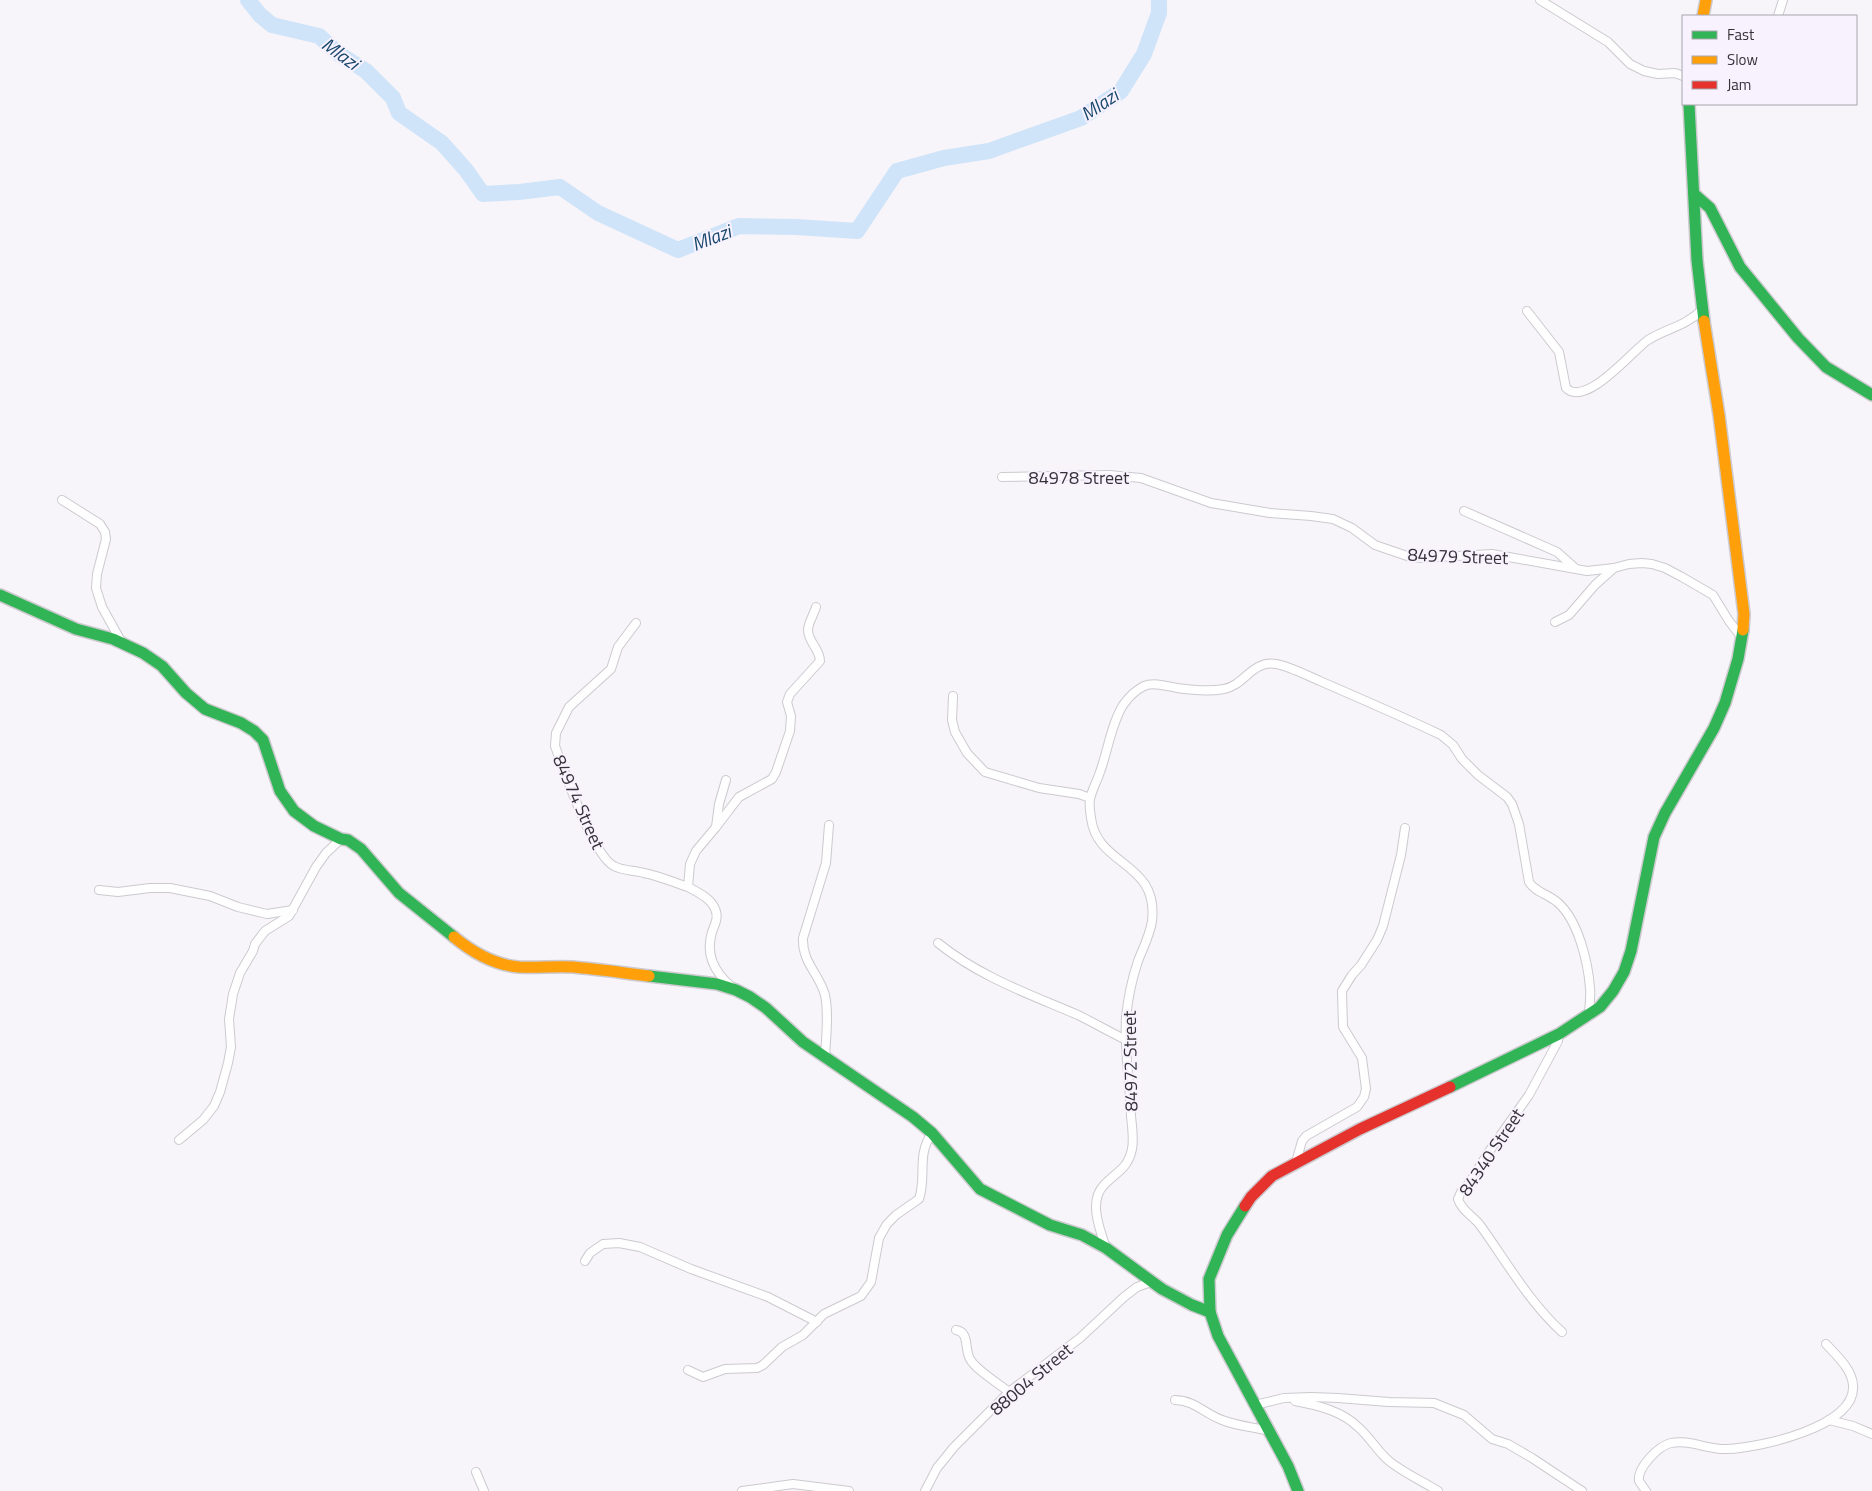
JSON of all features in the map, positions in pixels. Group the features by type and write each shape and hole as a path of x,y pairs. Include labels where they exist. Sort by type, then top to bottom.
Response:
{"street":[{"path":"1540,0 1608,42 1630,64 1644,71 1658,74 1675,73 1682,76"},
{"path":"1703,15 1706,0"},
{"path":"1778,15 1783,0"},
{"path":"1298,1491 1288,1466 1218,1336 1210,1312 1208,1294 1210,1280 1227,1235 1251,1197 1272,1176 1368,1124 1527,1051 1559,1034 1600,1007 1613,991 1624,972 1631,951 1654,837 1665,812 1714,728 1734,677 1742,638 1744,614 1719,415 1702,310 1697,260 1689,105"},
{"path":"1694,194 1710,208 1740,267 1798,338 1826,367 1872,395"},
{"path":"1527,311 1559,352 1566,388 1569,392 1574,393 1582,392 1604,379 1647,341 1686,323 1702,310"},
{"name":"84978 Street","path":"1002,477 1109,476 1141,478 1183,493"},
{"name":"84979 Street","path":"1183,493 1211,504 1333,519 1352,528 1375,545 1410,557 1492,554 1587,571 1636,563 1652,564 1665,568 1713,595 1742,638"},
{"path":"62,500 100,524 105,532 106,539 97,574 96,588 102,607 122,643"},
{"path":"1464,510 1557,552 1575,568"},
{"path":"1555,622 1569,615 1595,585 1614,568"},
{"path":"0,595 76,629 122,643 154,660 168,671 186,693 205,709 241,723 254,731 268,748 277,781 285,800 294,811 314,826 341,839 348,840 361,849 390,884 470,950 503,964 520,967 552,966 651,976 717,984 736,990 766,1008 803,1042 876,1094 913,1117 932,1133 980,1188 990,1195 1050,1226 1082,1235 1106,1248 1151,1282 1184,1301 1210,1312"},
{"path":"688,887 690,864 696,850 739,797 772,779 780,766 791,724 788,699 790,694 820,661 820,655 809,637 808,630 816,607"},
{"name":"84974 Street","path":"636,623 618,647 611,669 568,707 556,732 555,746 587,828 598,850 609,864 620,869 642,872 688,887 708,899 715,907 717,918 711,935 710,946 713,964 716,972 736,990"},
{"path":"953,696 952,720 955,732 968,753 985,772 1039,788 1079,794 1090,798 1114,726 1123,706 1129,698 1144,686 1153,684 1221,690 1235,686 1261,664 1277,664 1441,735 1453,745 1462,759 1478,775 1501,792 1512,804 1519,824 1529,882 1532,887 1556,901 1566,911 1580,942 1591,990 1588,1016"},
{"path":"716,827 719,804 726,780"},
{"name":"84972 Street","path":"1090,798 1090,813 1094,832 1100,843 1140,876 1149,890 1152,903 1152,922 1137,963 1129,995 1126,1040 1132,1147 1122,1171 1102,1186 1098,1195 1096,1209 1099,1228 1106,1248"},
{"path":"825,1057 826,1004 824,993 805,958 803,946 805,930 826,863 829,825"},
{"path":"1296,1162 1302,1141 1306,1136 1357,1107 1364,1097 1366,1089 1362,1058 1343,1027 1342,991 1377,940 1383,926 1401,855 1405,828"},
{"path":"179,1140 203,1120 214,1106 220,1092 231,1047 230,1009 240,974 261,935 284,920 293,910 316,866 341,839"},
{"path":"99,890 118,892 150,888 170,888 210,896 267,914 293,910"},
{"path":"938,943 996,980 1079,1016 1126,1040"},
{"name":"84340 Street","path":"1559,1034 1558,1041 1529,1096 1488,1152 1458,1198 1462,1208 1477,1222 1541,1312 1562,1332"},
{"path":"688,1370 703,1377 725,1369 757,1368 763,1365 782,1347 803,1335 824,1314 861,1296 868,1289 871,1282 879,1238 887,1224 896,1215 919,1199 922,1187 922,1152 926,1141 932,1133"},
{"path":"585,1261 590,1253 603,1244 619,1243 640,1247 691,1269 768,1297 816,1322"},
{"name":"88004 Street","path":"925,1491 937,1468 1009,1392 1080,1338 1124,1297 1137,1288 1151,1282"},
{"path":"956,1330 965,1334 970,1360 977,1368 1009,1392"},
{"path":"1646,1491 1639,1481 1640,1469 1656,1452 1669,1443 1685,1442 1718,1449 1753,1447 1791,1437 1829,1420 1847,1406 1853,1392 1850,1374 1826,1344"},
{"path":"1255,1405 1284,1398 1338,1398 1434,1404 1464,1415 1492,1439 1508,1444 1582,1491"},
{"path":"1284,1398 1308,1403 1343,1416 1358,1427 1392,1464 1438,1491"},
{"path":"1175,1400 1190,1402 1221,1420 1238,1426 1269,1431"},
{"path":"1829,1420 1853,1426 1872,1434"},
{"path":"476,1472 484,1491"},
{"path":"742,1491 793,1484 850,1491"}],"waterway":[{"name":"Mlazi","path":"248,0 260,15 272,25 319,36 339,54 366,71 393,98 399,113 442,143 466,170 483,194 560,187 598,213 678,250 739,226 857,231 897,171 944,158 989,151 1081,118 1121,91 1144,54 1159,13 1159,0"}],"traffic: fast":[{"path":"1689,105 1697,260 1704,321"},
{"path":"1694,194 1710,208 1740,267 1798,338 1826,367 1872,395"},
{"path":"0,595 76,629 113,639 143,653 162,666 186,693 205,709 241,723 254,731 263,740 280,791 294,811 314,826 341,839 348,840 361,849 399,893 454,937"},
{"path":"1450,1087 1559,1034 1600,1007 1613,991 1624,972 1631,951 1654,837 1665,813 1714,728 1725,703 1738,659 1743,630"},
{"path":"649,976 717,984 750,997 766,1008 803,1042 913,1117 932,1133 980,1189 1050,1225 1082,1235 1106,1248 1162,1289 1210,1312"},
{"path":"1245,1206 1227,1235 1209,1279 1210,1312 1218,1336 1288,1466 1298,1491"}],"traffic: slow":[{"path":"1703,15 1706,0"},
{"path":"1704,321 1719,415 1744,614 1743,630"},
{"path":"454,937 484,957 510,966 573,967 649,976"}],"traffic: jam":[{"path":"1245,1206 1251,1197 1272,1176 1360,1129 1450,1087"}]}
